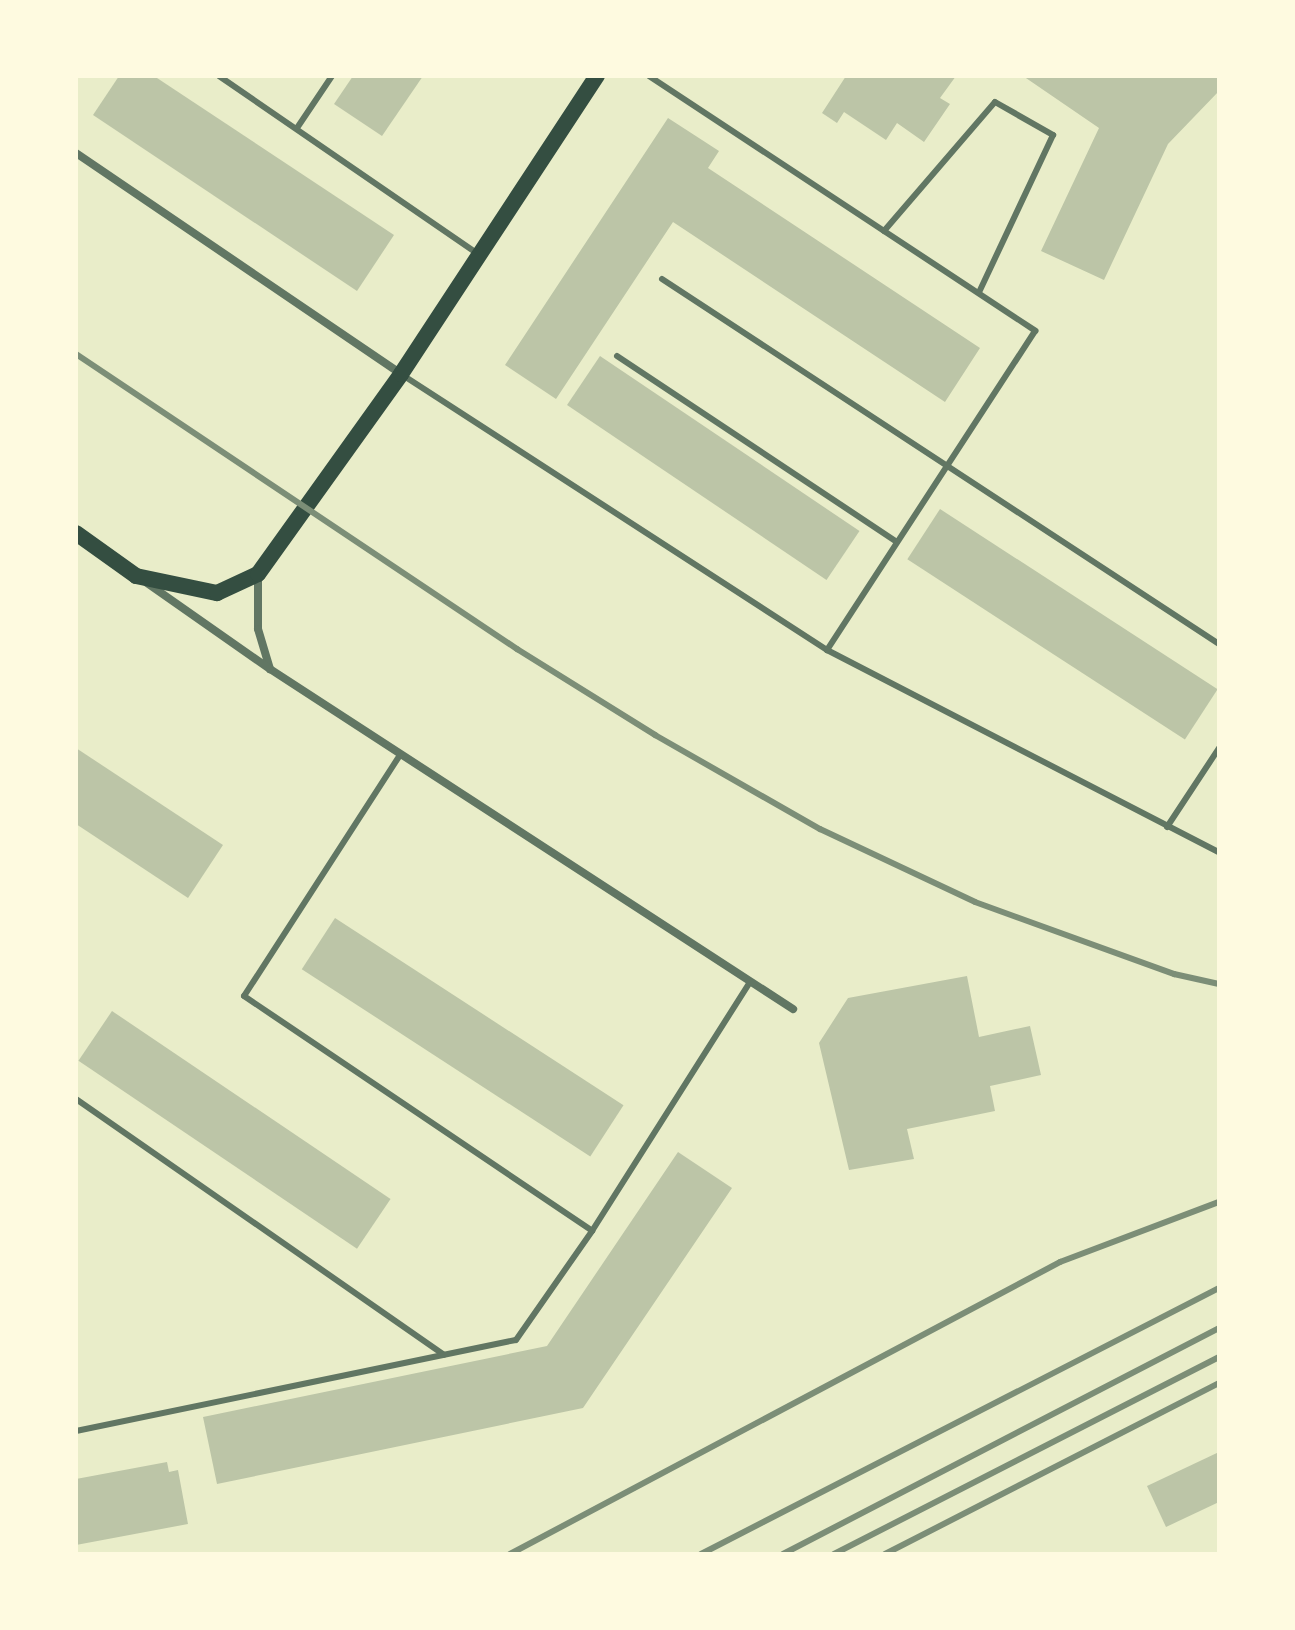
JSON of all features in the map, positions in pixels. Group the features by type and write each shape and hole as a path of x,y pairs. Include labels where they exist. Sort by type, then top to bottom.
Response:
{"main road":[{"path":"76,533 136,576 217,593 258,574 401,374 597,76"}],"street":[{"path":"76,153 401,374"},
{"path":"258,574 258,629 270,669"},
{"path":"136,576 400,755 749,984 793,1009"}],"lane":[{"path":"219,76 478,253"},
{"path":"297,128 332,76"},
{"path":"649,76 1035,331 827,650"},
{"path":"884,231 995,102 1053,135 979,292"},
{"path":"662,279 948,463 1219,644"},
{"path":"617,356 897,542"},
{"path":"401,374 827,650 1219,852"},
{"path":"1167,827 1219,748"},
{"path":"400,755 244,996 592,1231"},
{"path":"76,1431 516,1340 592,1231 749,984"},
{"path":"76,1099 444,1355"}],"building":[{"path":"119,76 154,76 394,235 357,291 93,115"},
{"path":"353,76 423,76 382,136 334,104"},
{"path":"846,76 956,76 940,98 950,104 924,142 897,123 886,140 844,112 837,123 822,113"},
{"path":"1023,76 1219,76 1219,91 1168,144 1104,280 1041,251 1099,128"},
{"path":"668,118 719,151 708,168 980,348 945,402 673,222 556,399 505,365"},
{"path":"600,356 859,531 826,580 567,405"},
{"path":"940,509 1218,689 1185,740 907,559"},
{"path":"76,748 223,845 188,898 76,824"},
{"path":"335,918 624,1105 590,1157 302,969"},
{"path":"967,976 979,1037 1030,1026 1041,1075 990,1086 995,1111 907,1129 914,1159 849,1170 819,1043 848,998"},
{"path":"112,1011 391,1199 357,1249 78,1061"},
{"path":"678,1152 732,1188 583,1408 217,1484 203,1417 547,1346"},
{"path":"1219,1452 1219,1502 1166,1527 1147,1486"},
{"path":"167,1462 169,1472 178,1470 188,1524 76,1545 76,1479"}],"railway":[{"path":"76,354 517,649 655,735 820,829 975,902 1174,974 1219,984"},
{"path":"510,1554 1060,1262 1219,1202"},
{"path":"701,1554 1219,1288"},
{"path":"783,1554 1219,1328"},
{"path":"834,1554 1219,1357"},
{"path":"885,1554 1219,1383"}]}
